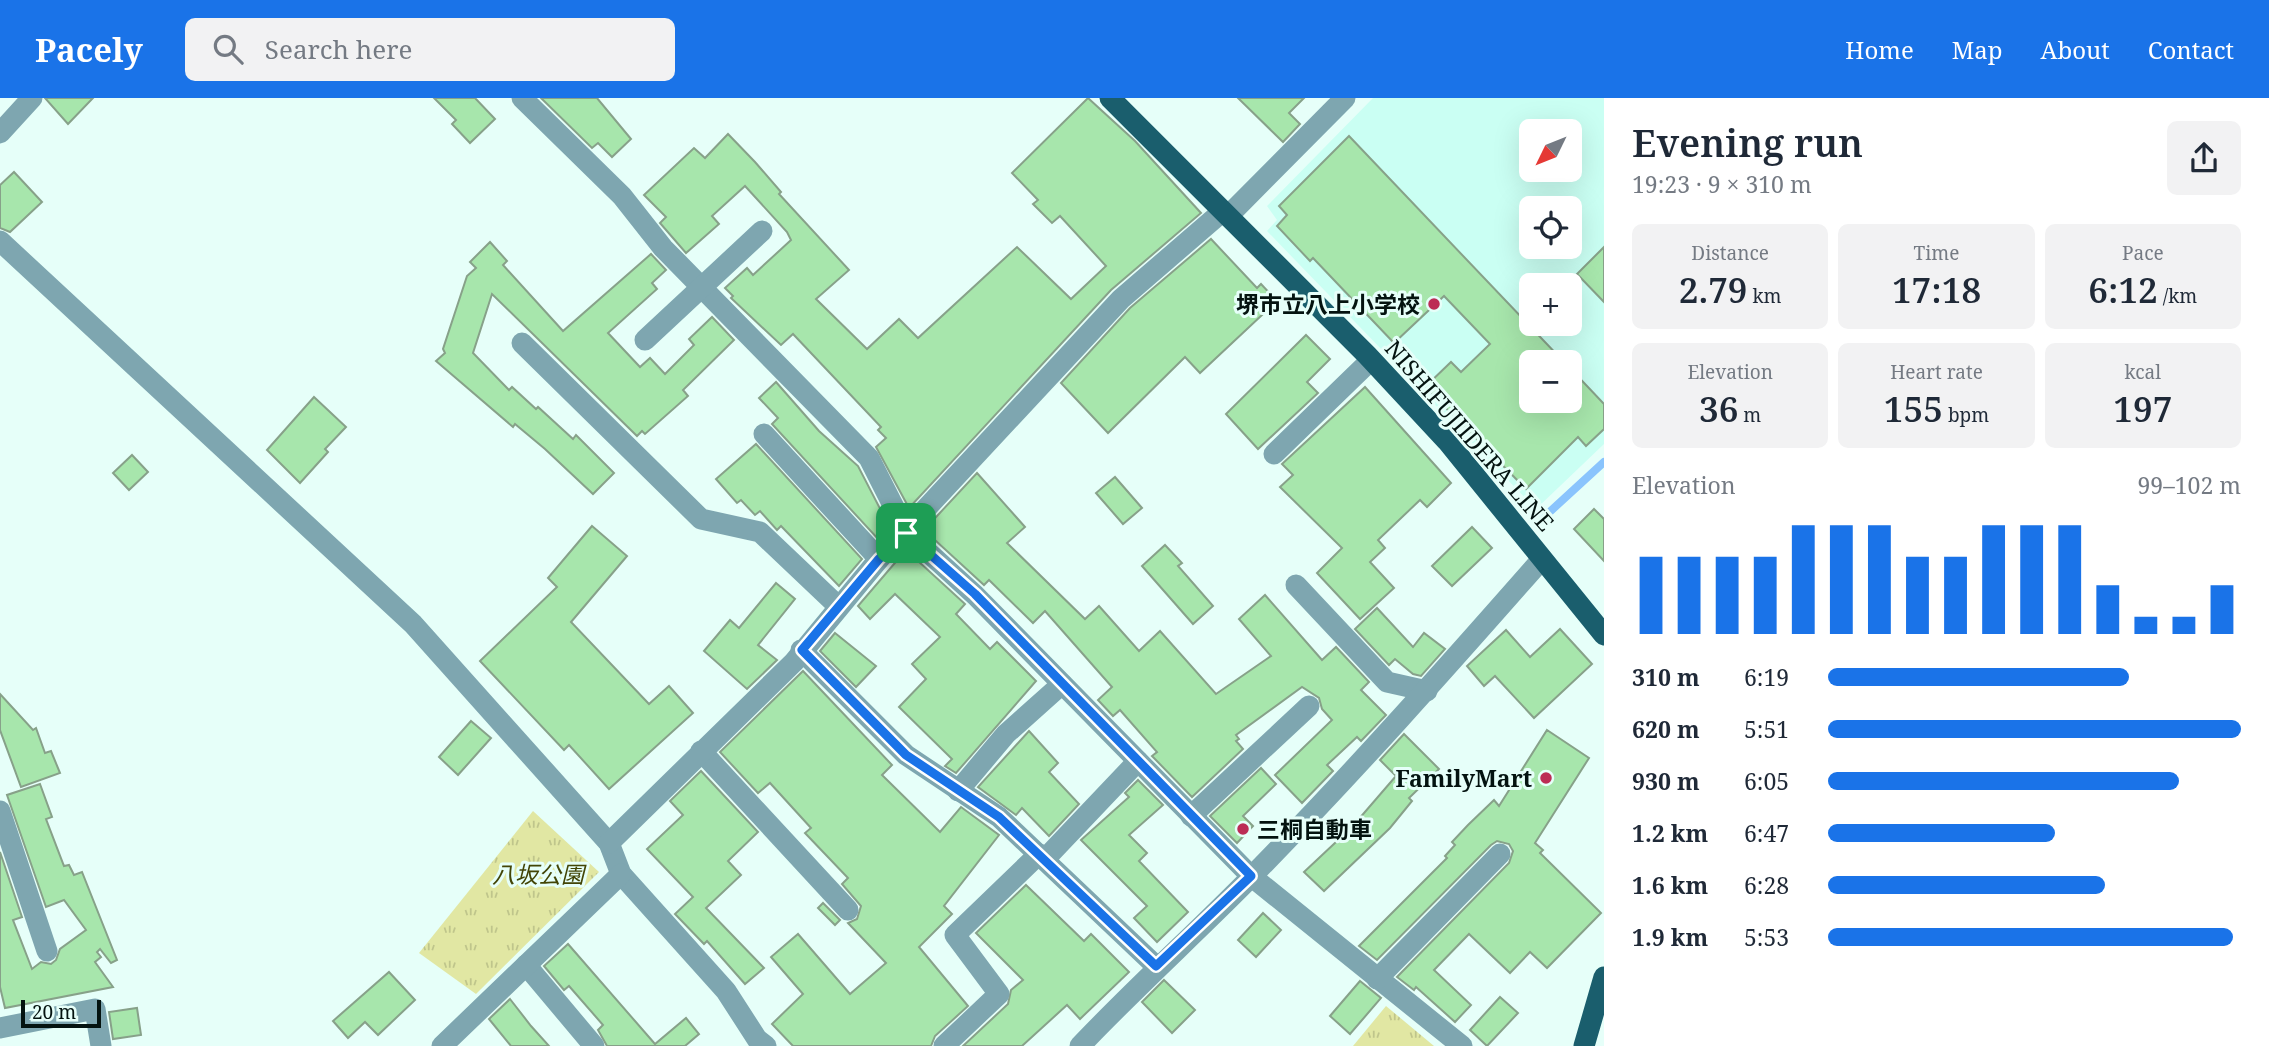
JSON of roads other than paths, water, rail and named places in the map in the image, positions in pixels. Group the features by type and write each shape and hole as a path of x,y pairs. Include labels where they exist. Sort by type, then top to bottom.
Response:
{"main road":[{"name":"NISHIFUJIIDERA LINE","path":"1110,98 1371,360 1447,442 1604,635"},
{"path":"1584,1046 1604,977"}],"street":[{"path":"0,133 13,106 32,98"},
{"path":"522,98 622,196 663,248 869,458 906,533 975,594 1251,876 1462,1046"},
{"path":"609,843 794,662 879,559 1121,299 1226,214 1345,98"},
{"path":"646,340 762,232"},
{"path":"0,241 413,624 609,843 621,874 726,991 757,1039 766,1046"},
{"path":"523,343 701,519 760,532 838,606"},
{"path":"1274,454 1371,360"},
{"path":"764,434 879,559"},
{"path":"1080,1046 1156,966 1251,876 1427,691 1542,559"},
{"path":"1296,585 1387,682 1427,691"},
{"path":"802,650 906,755 999,817 1156,966"},
{"path":"958,790 1006,734 1062,684"},
{"path":"1191,816 1309,706"},
{"path":"701,751 848,910"},
{"path":"944,1046 999,994 955,935 1042,856 1138,761"},
{"path":"0,811 47,951"},
{"path":"1377,979 1500,854"},
{"path":"442,1046 621,874"},
{"path":"526,965 594,1046"},
{"path":"0,1028 95,1009 101,1046"}],"waterway":[{"path":"1543,518 1604,462"}],"place":[{"name":"堺市立八上小学校","path":"1434,304"},
{"name":"FamilyMart","path":"1546,778"},
{"name":"三桐自動車","path":"1243,829"}],"park label":[{"name":"八坂公園","path":"538,874"}]}
